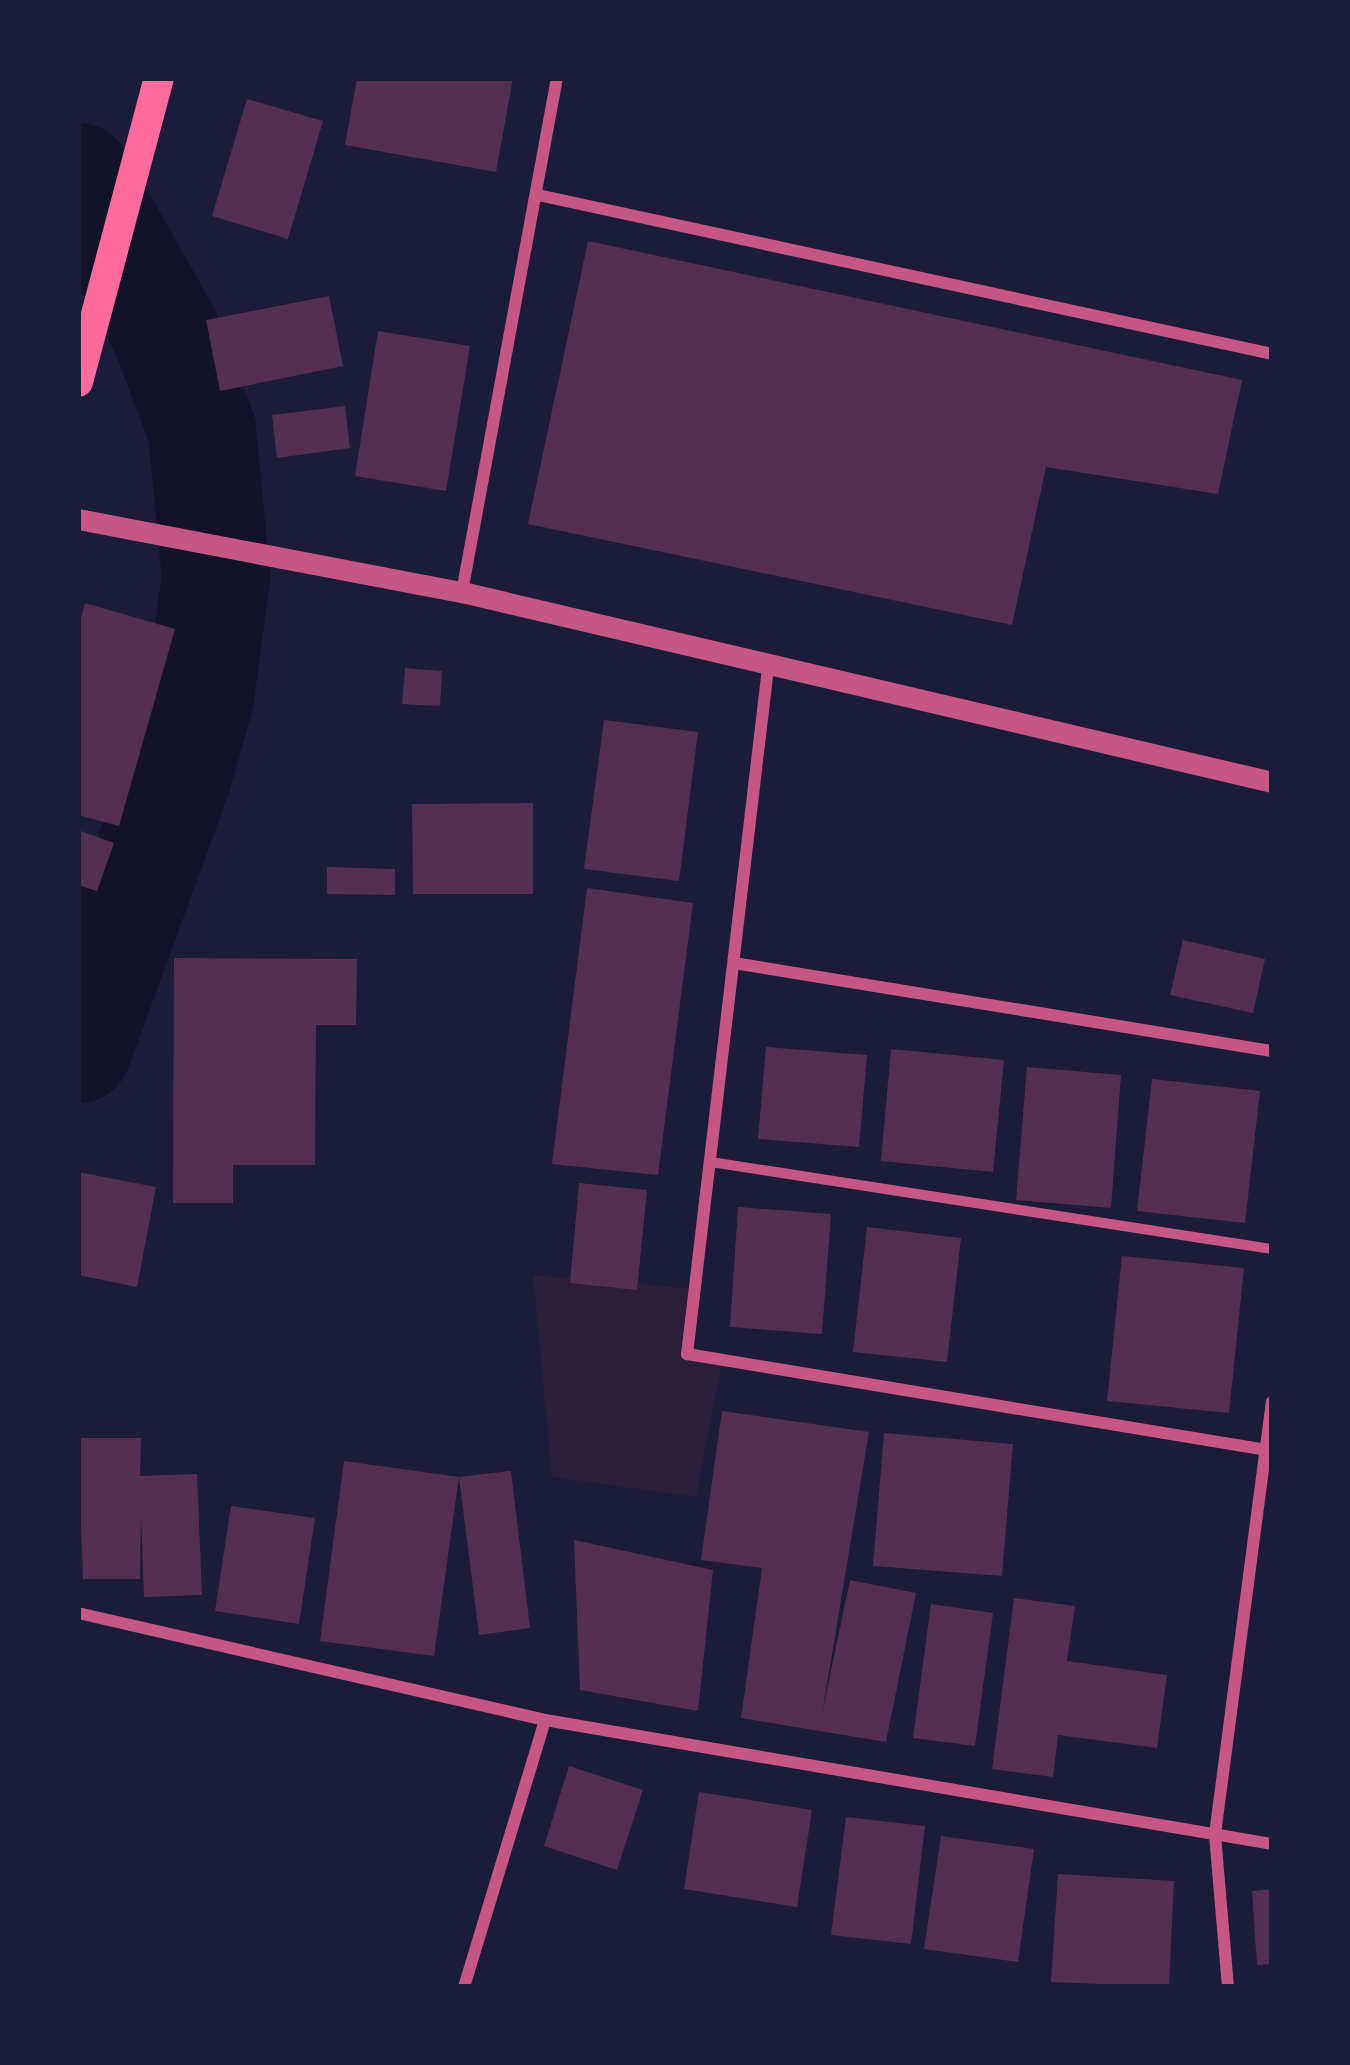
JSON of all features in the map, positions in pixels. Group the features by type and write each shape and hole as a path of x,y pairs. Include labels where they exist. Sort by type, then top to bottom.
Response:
{"main road":[{"path":"78,382 159,78"}],"street":[{"path":"462,592 556,78"},
{"path":"538,195 1272,354"},
{"path":"78,519 462,592 768,668 1272,782"},
{"path":"768,668 687,1354 1268,1451"},
{"path":"734,963 1272,1051"},
{"path":"711,1162 1272,1249"},
{"path":"1228,1987 1215,1834 1272,1402"},
{"path":"78,1613 545,1720 1272,1844"},
{"path":"464,1987 545,1720"}],"shaded area":[{"path":"533,1275 695,1289 687,1354 722,1361 696,1497 552,1477"}],"building":[{"path":"357,78 513,78 496,172 345,145"},
{"path":"247,99 323,121 288,239 212,216"},
{"path":"588,241 1242,380 1218,494 1046,467 1012,625 528,524"},
{"path":"329,296 343,366 220,391 206,320"},
{"path":"378,331 470,346 446,491 355,476"},
{"path":"345,406 350,448 277,458 272,415"},
{"path":"85,603 175,629 119,826 78,815 78,629"},
{"path":"405,668 442,671 440,706 402,704"},
{"path":"604,720 698,732 679,881 584,869"},
{"path":"533,803 533,894 413,894 412,804"},
{"path":"78,830 114,843 97,891 78,885"},
{"path":"327,867 395,869 395,895 327,894"},
{"path":"587,888 693,903 658,1175 552,1164"},
{"path":"1183,940 1265,959 1253,1013 1170,995"},
{"path":"174,958 357,959 356,1025 316,1025 315,1165 233,1165 233,1203 173,1203"},
{"path":"766,1047 867,1055 859,1147 758,1139"},
{"path":"891,1049 1004,1060 993,1172 881,1161"},
{"path":"1027,1067 1121,1075 1111,1208 1016,1200"},
{"path":"1152,1079 1260,1091 1245,1223 1137,1211"},
{"path":"78,1172 156,1187 137,1287 78,1275"},
{"path":"579,1183 647,1190 637,1290 570,1283"},
{"path":"738,1207 831,1214 822,1334 730,1327"},
{"path":"867,1227 961,1238 947,1362 853,1352"},
{"path":"1122,1256 1244,1268 1229,1413 1107,1401"},
{"path":"722,1411 869,1432 822,1714 850,1580 916,1593 886,1742 741,1718 762,1568 701,1560"},
{"path":"884,1433 1013,1444 1002,1576 873,1566"},
{"path":"78,1438 141,1438 140,1476 197,1474 202,1595 144,1597 141,1515 140,1579 83,1579"},
{"path":"344,1461 459,1477 434,1656 320,1641"},
{"path":"511,1471 530,1628 479,1635 459,1477"},
{"path":"231,1506 315,1518 299,1624 215,1611"},
{"path":"574,1540 713,1570 698,1711 580,1690"},
{"path":"1014,1598 1075,1606 1067,1661 1167,1675 1157,1748 1058,1735 1053,1777 992,1769"},
{"path":"931,1604 993,1613 975,1746 913,1738"},
{"path":"569,1766 643,1790 617,1870 544,1846"},
{"path":"699,1792 812,1810 797,1907 684,1889"},
{"path":"846,1817 925,1826 911,1944 831,1935"},
{"path":"941,1836 1034,1849 1018,1962 924,1949"},
{"path":"1058,1874 1174,1881 1169,1987 1051,1982"},
{"path":"1272,1889 1272,1964 1257,1965 1252,1891"}],"waterway":[{"path":"78,177 165,331 202,430 216,577 200,697 178,775 78,1049"}]}
